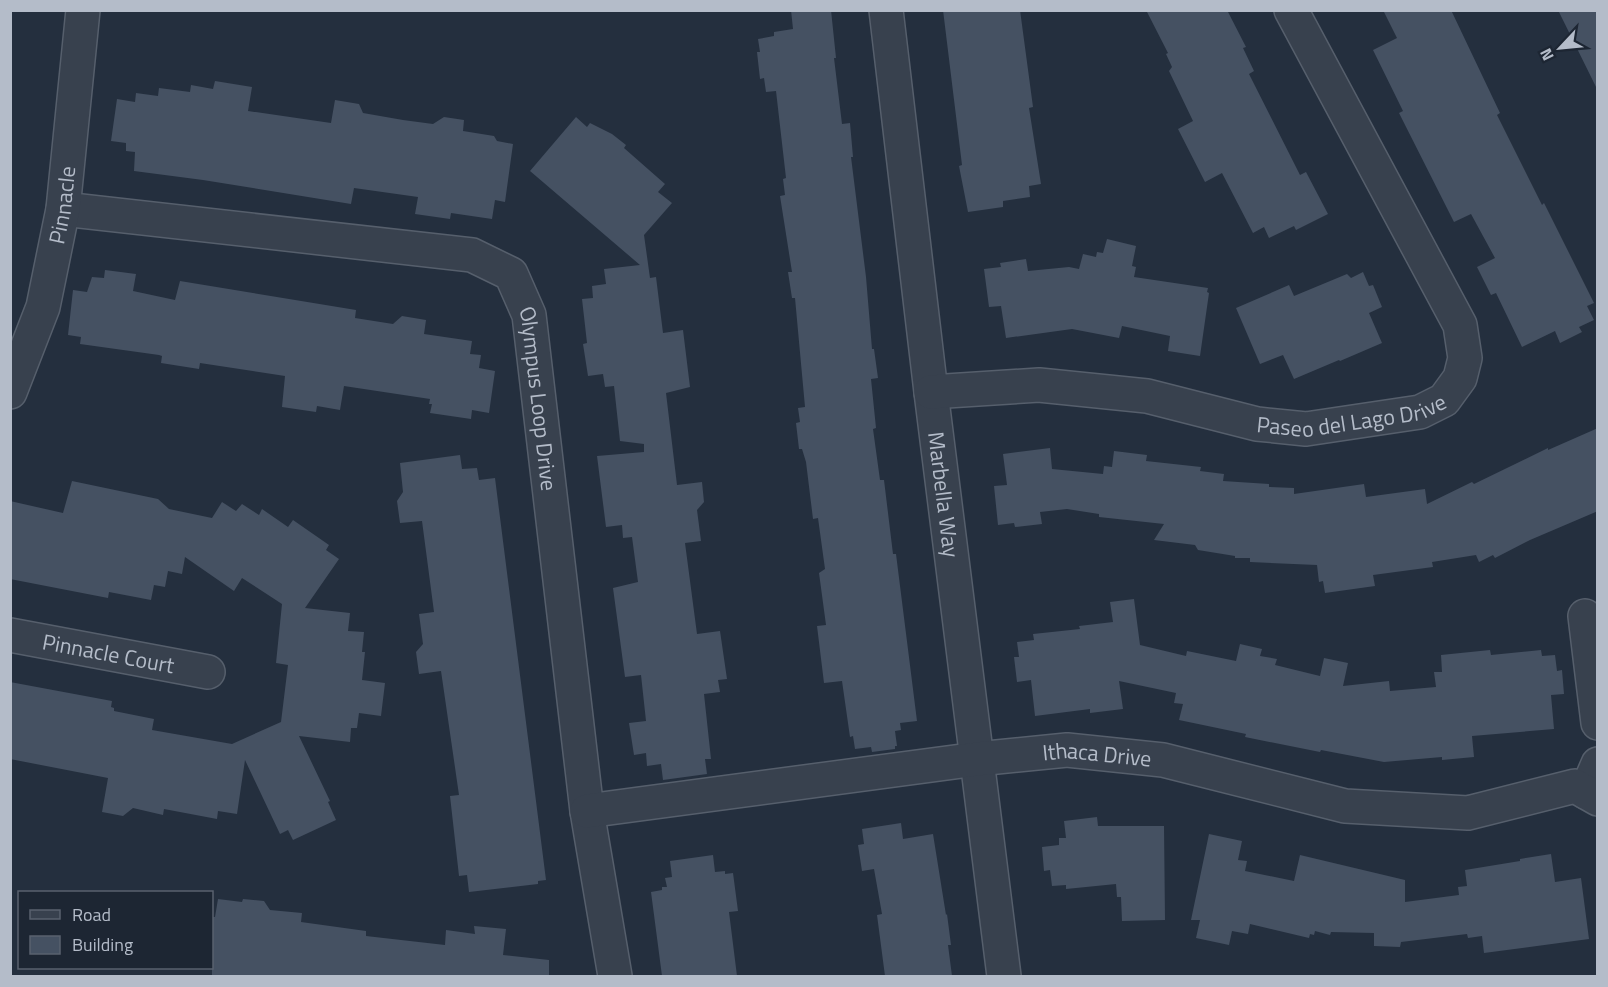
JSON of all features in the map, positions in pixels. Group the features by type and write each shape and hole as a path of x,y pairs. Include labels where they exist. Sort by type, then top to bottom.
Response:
{"street":[{"name":"Pinnacle","path":"10,393 43,307 63,209 83,10"},
{"name":"Marbella Way","path":"886,10 930,392 1004,976"},
{"name":"Paseo del Lago Drive","path":"930,392 1050,386 1147,396 1257,424 1306,429 1420,412 1444,400 1460,378 1465,358 1460,325 1292,10"},
{"name":"Olympus Loop Drive","path":"63,209 472,255 510,274 529,315 587,811 615,976"},
{"path":"1585,616 1598,723"},
{"name":"Pinnacle Court","path":"10,635 208,672"},
{"name":"Ithaca Drive","path":"587,811 976,759 1067,750 1162,760 1345,806 1468,813 1575,786 1594,785"}],"building":[{"path":"791,10 831,10 842,124 850,123 853,157 851,157 866,277 872,349 874,349 878,378 871,379 876,428 873,429 880,480 884,480 893,554 896,554 917,721 900,723 901,730 895,731 897,746 895,749 872,752 871,747 855,749 853,736 850,737 842,681 824,683 817,626 826,625 819,573 825,569 818,518 813,519 806,462 802,449 799,449 796,423 800,422 798,408 805,407 795,298 792,298 788,272 792,272 780,196 785,195 783,179 786,178 776,91 766,92 764,78 760,79 757,52 760,52 758,39 774,36 774,32 793,29"},
{"path":"943,10 1020,10 1033,107 1029,108 1041,184 1029,186 1030,197 1003,201 1003,207 968,212 959,166 962,165"},
{"path":"1146,10 1227,10 1246,47 1243,48 1254,71 1249,74 1300,175 1306,172 1328,214 1296,230 1294,226 1269,238 1264,227 1253,233 1222,173 1205,182 1178,129 1193,121 1169,71 1172,67 1166,54 1168,53"},
{"path":"1383,10 1451,10 1500,113 1497,115 1594,303 1587,306 1594,320 1579,327 1582,332 1560,343 1555,331 1522,347 1496,293 1491,295 1477,267 1495,258 1471,214 1454,222 1399,113 1403,111 1373,50 1397,38"},
{"path":"1558,10 1598,10 1598,91"},
{"path":"215,81 252,87 248,111 331,123 335,100 359,104 363,113 403,120 433,124 444,117 464,120 463,131 494,136 497,141 513,144 505,202 495,200 492,219 451,213 450,219 415,214 418,197 354,188 351,204 134,171 135,152 126,151 126,143 111,141 117,99 135,102 136,93 158,96 159,88 190,92 191,85 213,89"},
{"path":"576,117 587,127 590,123 612,134 626,145 624,148 665,184 658,192 672,203 644,235 650,278 656,277 663,333 683,330 690,387 666,393 677,485 702,482 704,502 697,510 701,541 685,543 697,634 720,631 727,679 718,680 720,692 704,694 711,759 705,759 707,774 663,780 661,764 647,766 646,753 634,755 629,723 646,721 641,675 625,677 613,588 638,582 632,537 623,538 622,525 606,527 597,456 644,452 644,444 620,441 614,386 605,387 603,374 588,376 583,344 587,343 582,299 593,298 592,286 606,284 604,269 640,265 530,171"},
{"path":"1107,239 1136,246 1132,266 1136,267 1134,277 1208,288 1200,356 1168,351 1170,336 1122,326 1119,338 1072,329 1006,338 1001,306 989,307 984,269 1001,267 1000,263 1026,259 1028,271 1069,267 1079,269 1083,254 1096,257 1097,252 1103,253"},
{"path":"105,270 136,274 133,291 175,300 180,281 356,310 355,318 393,324 402,316 426,320 424,334 472,341 470,354 481,355 479,368 495,371 489,413 472,410 471,419 430,413 432,404 429,404 430,399 344,386 340,410 317,406 316,412 282,407 285,376 200,363 199,369 161,363 162,356 159,355 80,344 81,337 68,335 73,290 87,292 92,277 104,278"},
{"path":"1363,272 1369,286 1373,285 1382,307 1369,313 1382,343 1294,379 1283,355 1260,364 1236,308 1289,285 1294,296 1347,274 1351,278"},
{"path":"1598,428 1598,511 1530,540 1495,558 1493,555 1479,562 1476,555 1432,562 1433,567 1373,575 1375,586 1325,593 1323,581 1319,582 1317,565 1250,562 1250,558 1235,558 1235,556 1198,550 1195,545 1154,540 1164,524 1099,517 1099,514 1067,509 1040,512 1042,524 1015,527 1014,523 998,525 994,486 1007,485 1003,454 1050,448 1052,469 1103,474 1104,466 1112,467 1114,451 1147,455 1146,461 1201,467 1200,471 1224,474 1223,481 1294,488 1294,494 1364,484 1366,497 1425,489 1427,504 1548,448 1548,450"},
{"path":"460,455 462,469 477,468 479,480 495,478 546,880 538,881 538,884 469,892 467,875 459,876 450,796 459,795 441,671 419,674 416,652 423,644 419,614 434,612 422,521 400,523 397,501 403,492 400,463"},
{"path":"72,481 158,499 169,509 212,518 222,502 236,511 242,504 259,515 262,509 288,527 293,520 329,545 326,550 339,559 305,608 350,613 348,631 364,632 362,652 365,652 362,680 385,683 381,716 359,713 357,728 351,728 350,742 299,736 330,801 328,802 336,820 293,840 288,830 280,834 245,760 237,814 218,811 217,819 164,809 163,815 133,808 123,816 102,812 108,778 10,759 10,682 112,701 111,707 114,711 154,719 152,730 232,744 281,722 288,665 276,663 282,604 242,578 234,591 185,557 182,574 168,571 165,587 154,585 151,600 109,592 108,598 10,579 10,501 63,513"},
{"path":"1134,599 1140,645 1186,656 1187,651 1236,661 1240,644 1262,649 1260,656 1277,659 1275,665 1320,676 1324,658 1348,663 1343,686 1389,681 1390,691 1436,687 1434,672 1442,672 1441,655 1490,650 1491,655 1541,650 1542,656 1555,655 1557,671 1562,670 1564,694 1551,695 1554,729 1472,736 1474,757 1442,760 1442,757 1384,762 1245,737 1246,734 1179,720 1183,704 1174,703 1176,693 1119,681 1123,709 1090,713 1090,709 1035,716 1031,680 1017,682 1014,657 1019,657 1017,642 1034,640 1033,634 1080,629 1079,626 1113,622 1110,602"},
{"path":"1097,817 1098,826 1164,826 1165,920 1122,921 1121,897 1117,897 1116,884 1066,889 1066,885 1052,886 1050,870 1044,871 1042,847 1059,845 1059,838 1066,838 1064,821"},
{"path":"901,823 903,839 933,834 947,914 952,976 885,976 877,915 882,914 874,869 862,871 858,845 864,844 862,829"},
{"path":"1209,834 1242,841 1238,860 1247,861 1245,871 1294,881 1300,855 1405,880 1405,902 1459,895 1458,887 1467,886 1465,870 1551,854 1555,882 1581,878 1589,939 1484,953 1482,936 1468,938 1467,934 1401,942 1400,947 1374,946 1374,933 1331,932 1330,935 1315,931 1314,935 1310,934 1309,938 1250,924 1248,934 1232,931 1229,945 1196,938 1200,920 1191,920"},
{"path":"713,855 715,872 733,873 738,911 729,912 737,976 662,976 651,892 667,887 665,878 672,877 670,861"},
{"path":"218,899 242,902 243,899 264,901 270,910 302,913 301,922 366,931 366,936 445,945 446,930 475,934 474,926 506,929 503,955 549,960 549,976 212,976 213,917 215,917"}]}
